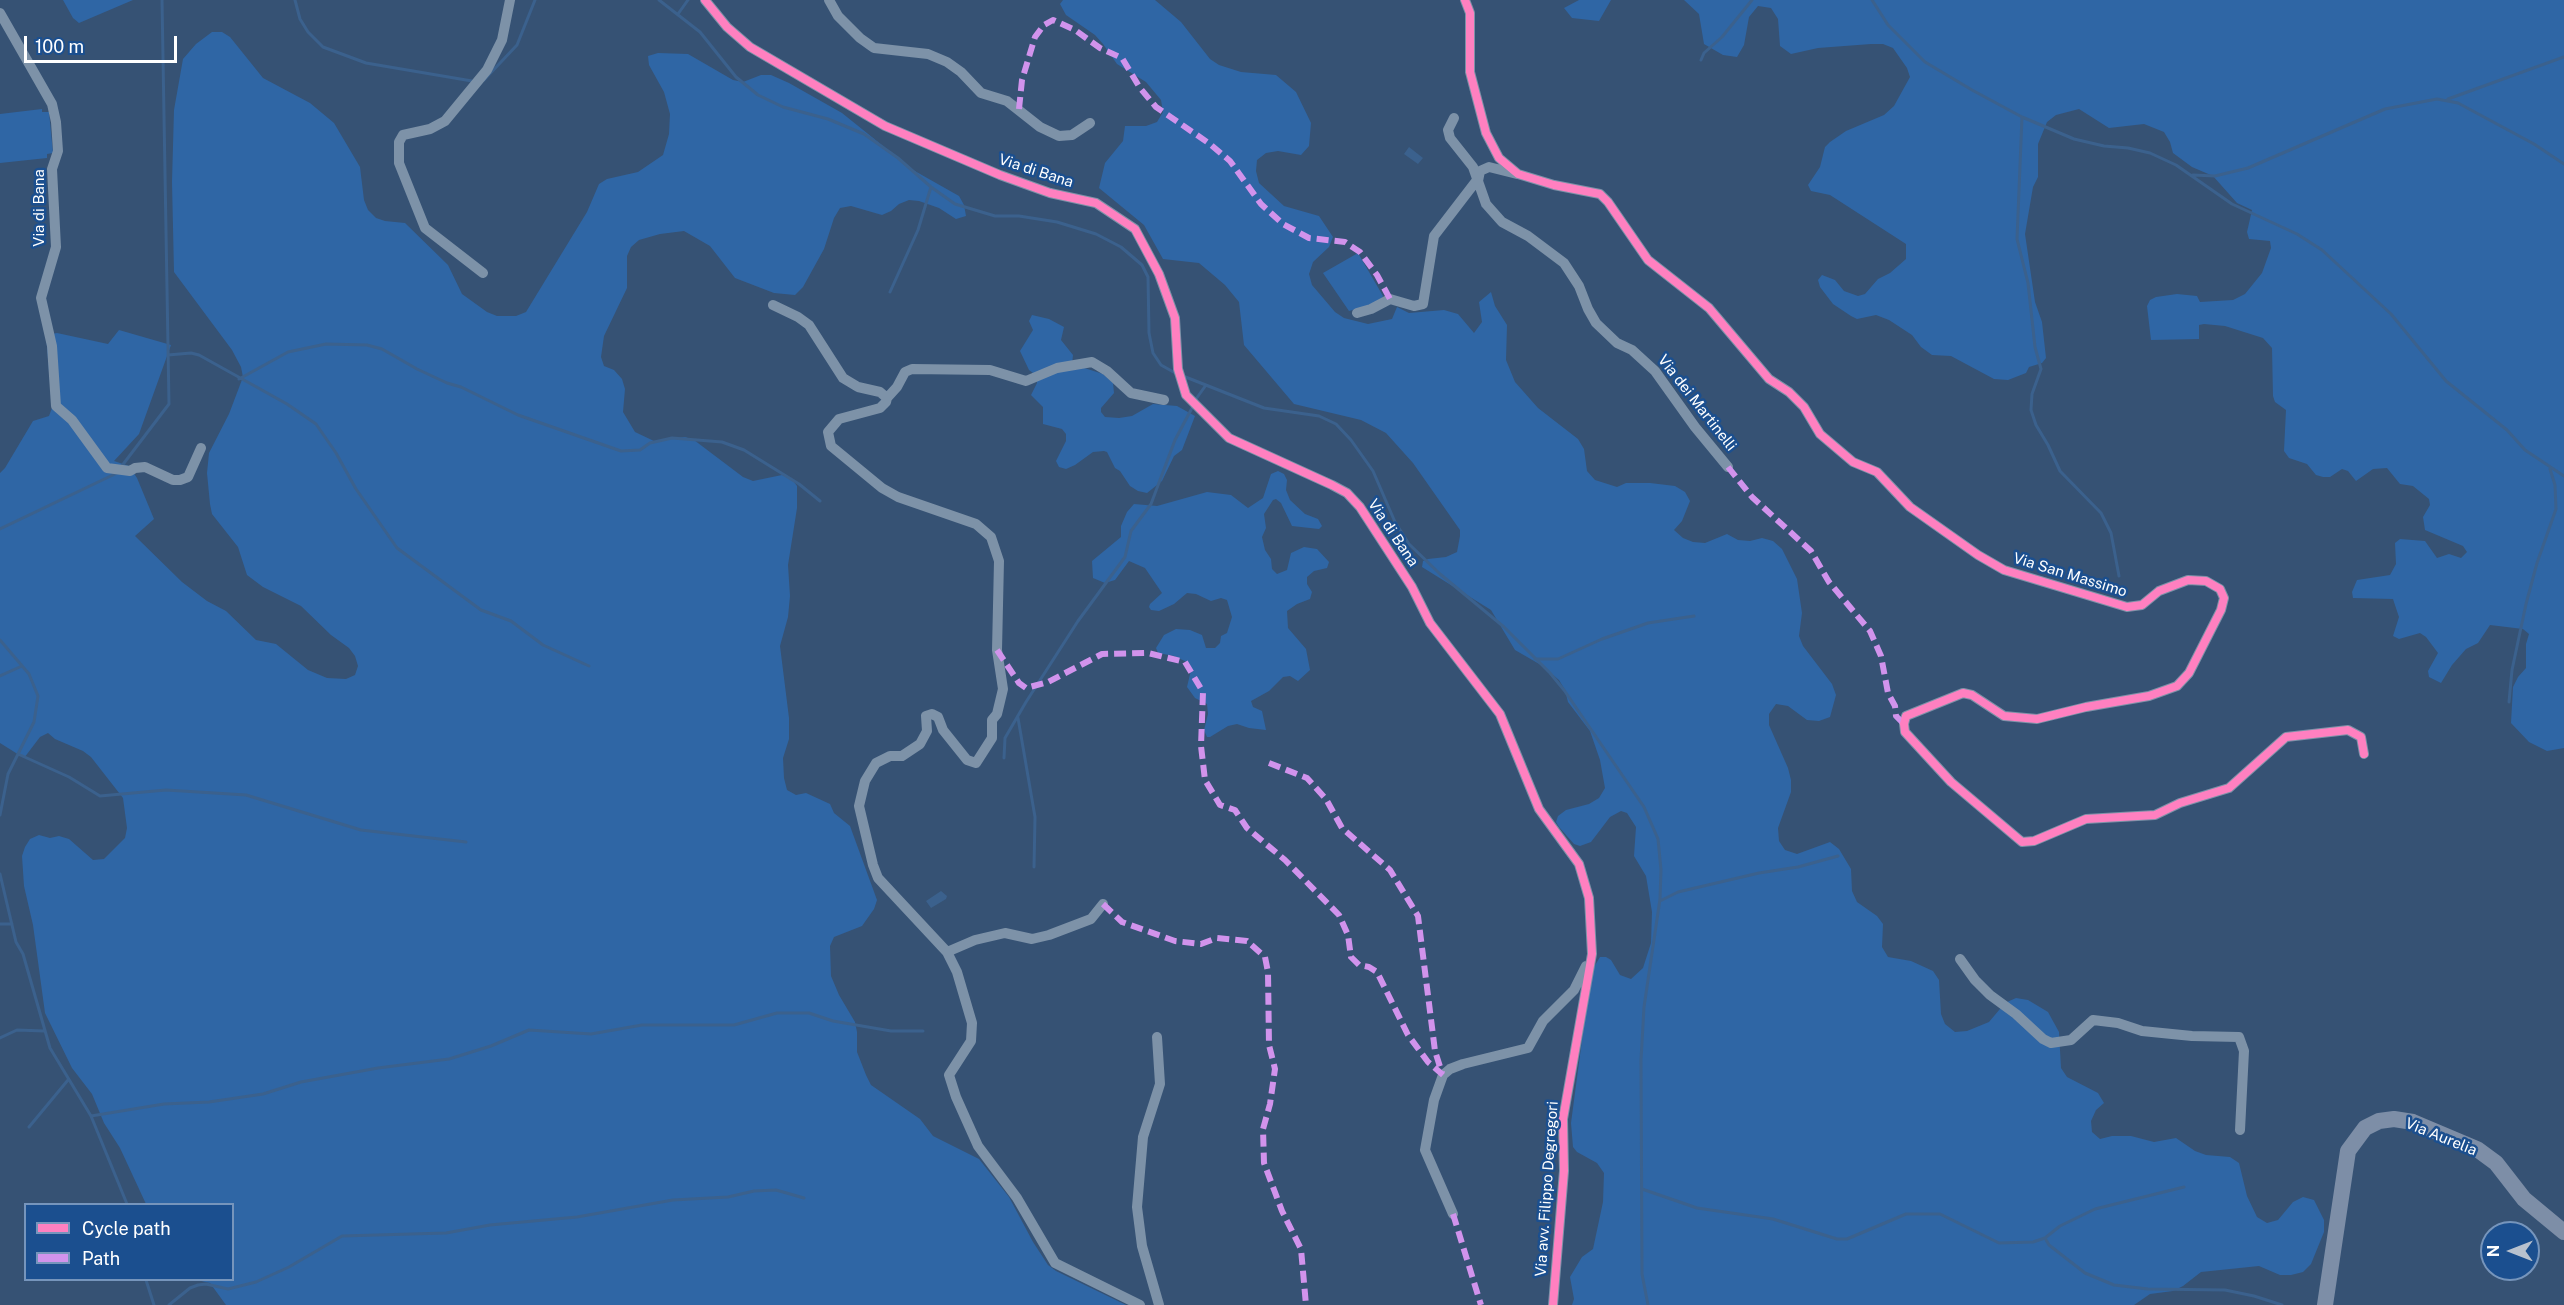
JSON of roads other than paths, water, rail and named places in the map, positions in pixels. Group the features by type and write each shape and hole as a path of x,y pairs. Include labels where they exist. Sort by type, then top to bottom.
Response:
{"main road":[{"name":"Via Aurelia","path":"2325,1305 2348,1151 2365,1128 2379,1121 2394,1119 2413,1122 2477,1149 2496,1163 2524,1199 2564,1232"}],"street":[{"path":"483,273 425,228 399,163 399,142 403,135 430,129 445,121 487,70 502,40 510,0"},
{"name":"Via di Bana","path":"705,0 727,27 750,47 885,126 1040,190 1096,202 1135,230 1159,274 1175,318 1178,369 1186,395 1229,438 1347,493 1360,507 1412,587"},
{"path":"829,0 838,16 860,38 874,48 928,54 947,62 961,72 981,93 1007,101 1059,136 1072,135 1090,123"},
{"name":"Via San Massimo","path":"1465,0 1470,13 1470,72 1486,132 1500,158 1518,174 1554,185 1600,194 1648,260 1709,308 1769,379 1789,392 1804,407 1820,434 1853,462 1877,472 1910,507 1978,555 2004,570 2127,607 2142,605 2159,591 2188,580 2206,581 2220,589 2224,598 2221,610 2189,673 2177,686 2149,696 2086,707 2037,719 2004,716 1972,695 1963,693 1906,716 1905,732 1951,782 2022,842 2034,842 2085,819 2155,815 2180,803 2229,788 2286,737 2348,730 2361,737 2364,754"},
{"name":"Via di Bana","path":"0,13 52,104 56,122 58,151 52,169 56,247 41,298 52,346 57,409 72,420 107,468 130,471 145,467 173,480 188,477 201,448"},
{"name":"Via dei Martinelli","path":"1454,118 1448,130 1450,138 1473,167 1486,204 1502,222 1522,232 1564,263 1579,286 1596,322 1617,343 1632,350 1655,371 1695,428 1728,467"},
{"path":"1357,313 1390,299 1414,306 1423,304 1434,236 1478,182 1478,176 1483,168 1489,167 1518,174"},
{"path":"773,305 798,316 809,325 843,378 858,387 880,392 886,398"},
{"path":"1140,1305 1055,1263 1017,1198 978,1146 949,1076 970,1041 972,1023 957,972 947,952 878,878 859,806 861,794 876,763 890,756 902,756 920,744 927,731 926,717 932,714 938,717 943,730 967,760 976,763 992,738 992,720 998,714 1003,689 997,650 999,561 991,537 976,524 898,498 882,488 831,446 828,432 843,417 880,408 897,387 905,372 912,369 990,370 1026,381 1057,368 1092,362 1107,371 1131,393 1164,400"},
{"name":"Via avv. Filippo Degregori","path":"1412,587 1430,623 1500,714 1539,809 1579,864 1589,898 1592,954 1563,1119 1564,1171 1553,1305"},
{"path":"947,952 975,940 1005,933 1032,939 1049,935 1091,920 1103,904"},
{"path":"1453,1214 1425,1150 1434,1100 1443,1076 1450,1069 1463,1064 1528,1048 1543,1021 1574,990 1592,954"},
{"path":"1960,959 1975,980 1990,995 2016,1014 2043,1039 2051,1043 2071,1040 2093,1020 2118,1023 2142,1031 2192,1036 2239,1037 2244,1051 2240,1130"},
{"path":"1157,1037 1160,1084 1143,1137 1137,1207 1142,1246 1159,1305"}],"waterway":[{"path":"121,467 169,404 162,0"},
{"path":"295,0 300,19 308,32 323,47 366,63 472,81"},
{"path":"484,80 517,45 535,0"},
{"path":"659,0 700,32 736,77 758,95 783,107 828,119 864,134 955,204 995,216 1019,216 1057,222 1096,234 1121,247 1142,265 1148,277 1149,333 1153,353 1161,365 1177,374"},
{"path":"678,14 688,0"},
{"path":"1701,60 1704,53 1722,37 1752,0"},
{"path":"1872,0 1888,25 1925,62 1972,90 2022,117 2074,139 2150,153 2176,165 2232,204 2297,234 2322,250 2391,314 2446,381 2507,430 2525,450 2564,476"},
{"path":"2448,99 2564,57"},
{"path":"2193,175 2215,176 2248,168 2385,109 2437,99 2458,103 2534,144 2564,164"},
{"path":"2022,117 2017,239 2028,283 2035,347 2041,369 2032,394 2031,410 2036,425 2060,471 2101,513 2111,533 2119,576"},
{"path":"890,292 918,230 931,187"},
{"path":"239,379 288,352 326,344 367,345 382,349 417,369 461,387 518,415 621,451 640,450 650,443 672,438 722,442 744,450 799,484 820,501"},
{"path":"168,355 191,353 199,355 287,404 316,424 336,453 356,489 397,548 481,610 511,621 543,645 589,666"},
{"path":"1183,376 1264,408 1319,416 1336,424 1351,440 1373,471 1395,522 1409,544 1440,574 1504,627 1550,673 1644,807 1658,839 1661,870 1660,899 1644,1007 1641,1060 1642,1274 1648,1305"},
{"path":"1196,399 1206,385"},
{"path":"1004,758 1005,738 1026,702 1078,621 1125,557 1131,531 1151,504 1175,440 1192,408"},
{"path":"2509,702 2512,670 2526,604 2537,563 2556,509 2555,485 2550,469"},
{"path":"0,529 117,473"},
{"path":"1535,659 1558,659 1602,639 1648,623 1694,616"},
{"path":"0,640 29,674 38,696 34,722 8,774 0,815"},
{"path":"0,676 22,666"},
{"path":"1018,718 1035,817 1034,867"},
{"path":"18,754 69,777 100,796 166,790 246,795 361,830 466,842"},
{"path":"1660,901 1678,892 1759,873 1798,867 1838,856"},
{"path":"0,874 16,942 23,954 50,1048 91,1116 127,1203"},
{"path":"0,924 12,924"},
{"path":"91,1116 164,1104 209,1102 263,1094 301,1082 378,1068 449,1059 491,1046 529,1030 591,1034 642,1025 734,1025 777,1013 809,1013 833,1021 891,1031 923,1031"},
{"path":"0,1038 17,1030 44,1031"},
{"path":"29,1127 68,1080"},
{"path":"1642,1189 1697,1208 1773,1219 1837,1239 1847,1239 1906,1214 1940,1214 1999,1243 2033,1242 2045,1238 2060,1226 2095,1209 2184,1187"},
{"path":"169,1305 190,1288 198,1285 206,1284 228,1289 256,1282 289,1267 342,1236 446,1233 490,1225 577,1217 673,1200 728,1197 754,1191 776,1190 804,1198"},
{"path":"2045,1238 2049,1245 2085,1273 2114,1285 2148,1289 2225,1290 2282,1305"},
{"path":"146,1281 154,1305"}]}
